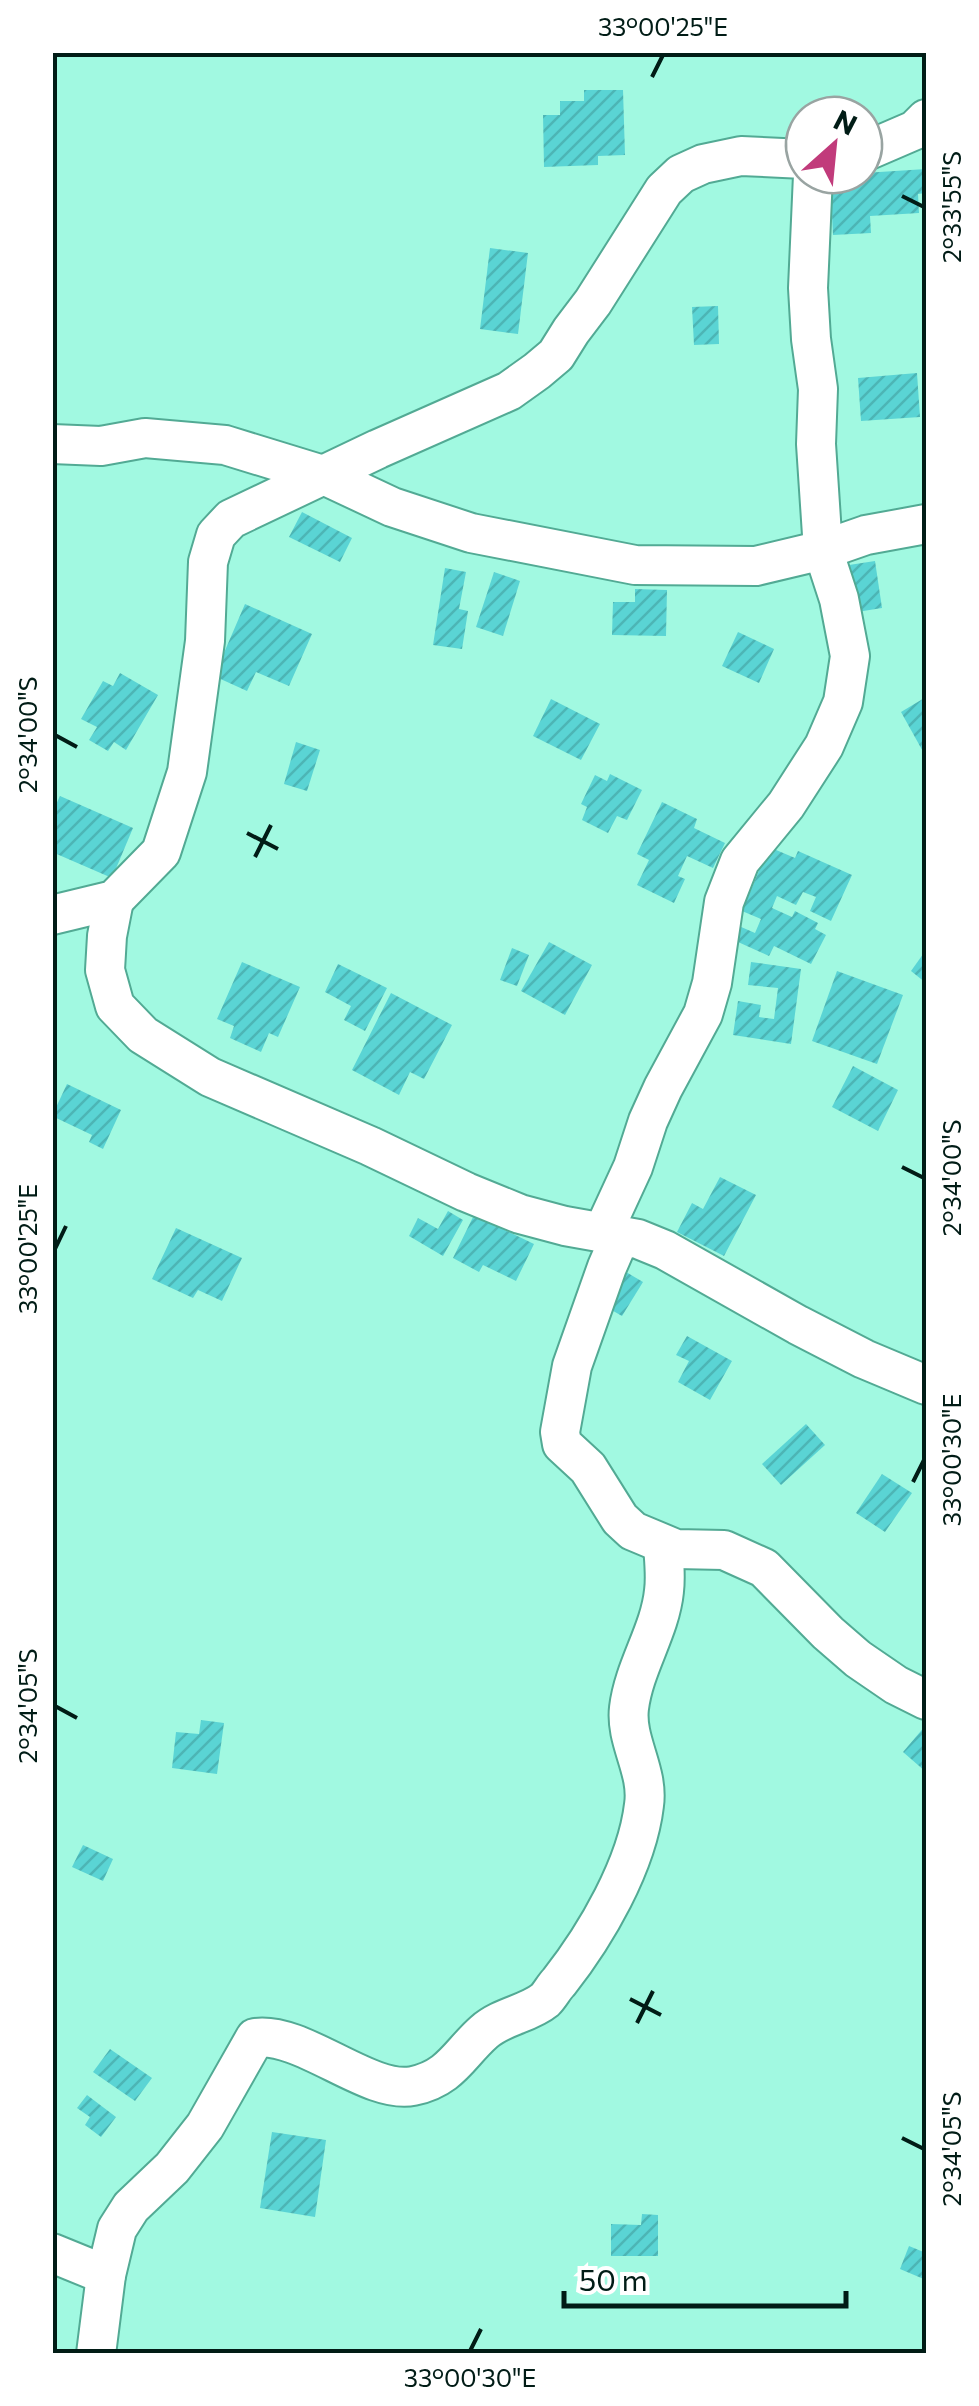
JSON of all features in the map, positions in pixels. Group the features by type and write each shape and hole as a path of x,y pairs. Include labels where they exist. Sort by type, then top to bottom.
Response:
{"street":[{"path":"884,143 915,130 926,120"},
{"path":"52,915 114,900 161,852 186,772 205,640 208,562 216,536 231,520 509,391 556,355 664,190 681,174 703,164 741,156 784,158"},
{"path":"811,195 808,288 818,389 816,444 823,550 839,598 850,656 843,702 824,746 786,805 740,860 724,902 712,983 702,1014 648,1121 612,1234 606,1267 572,1366 560,1432 562,1444 588,1468 620,1518 634,1532 676,1549 724,1550 764,1568 804,1611 858,1659 926,1700"},
{"path":"52,444 101,446 145,438 225,445 326,476 392,507 470,533 635,565 756,566 866,535 926,524"},
{"path":"114,900 105,970 115,1006 143,1034 210,1077 520,1214 638,1239 664,1250 864,1360 926,1385"},
{"path":"96,2354 106,2275 114,2239 124,2217 172,2168 205,2126 254,2038 270,2037 386,2084 417,2085 444,2072 498,2022 543,2002 578,1959 626,1870 641,1823 645,1801 642,1768 630,1734 630,1706 664,1593 663,1545"},
{"path":"52,2252 106,2275"}],"building":[{"path":"584,90 623,90 625,155 598,156 598,165 544,167 543,115 560,115 560,101 584,101"},
{"path":"926,169 926,193 918,194 919,213 870,216 871,233 833,235 831,195 884,195 884,172"},
{"path":"490,248 528,253 518,334 480,329"},
{"path":"718,306 719,344 694,345 692,307"},
{"path":"917,373 920,417 861,421 858,378"},
{"path":"302,512 352,538 340,562 289,537"},
{"path":"875,561 882,608 857,612 849,565"},
{"path":"445,568 466,572 459,609 468,611 462,649 433,645"},
{"path":"494,572 520,581 503,636 476,627"},
{"path":"635,589 667,590 666,636 612,635 613,602 635,602"},
{"path":"245,604 312,634 289,686 256,672 247,691 214,676"},
{"path":"738,632 774,649 759,683 722,666"},
{"path":"120,673 158,695 126,750 114,742 108,751 89,740 97,727 81,719 103,681 113,686"},
{"path":"926,697 926,757 901,712"},
{"path":"551,699 600,724 581,760 533,736"},
{"path":"296,742 320,750 307,791 284,784"},
{"path":"610,774 642,790 627,820 617,816 608,833 582,820 587,807 581,804 595,775 607,781"},
{"path":"60,796 133,828 112,878 52,852 52,813"},
{"path":"662,802 697,819 694,828 725,843 713,868 687,856 678,876 685,879 674,903 637,885 649,860 637,854"},
{"path":"769,847 795,858 798,851 852,875 831,921 810,911 816,897 803,892 796,905 777,896 772,908 792,917 795,911 818,923 815,929 826,935 811,964 774,946 769,956 727,937 732,923 755,933 761,919 742,911"},
{"path":"549,942 592,965 565,1015 521,991"},
{"path":"512,948 529,955 517,986 500,980"},
{"path":"926,950 926,983 911,971"},
{"path":"242,962 300,987 278,1037 269,1033 261,1052 230,1038 234,1026 217,1019"},
{"path":"751,962 801,969 791,1044 733,1035 738,1001 761,1005 759,1017 774,1019 778,988 748,985"},
{"path":"338,964 387,988 365,1031 344,1020 351,1006 325,992"},
{"path":"837,971 903,995 877,1064 812,1041"},
{"path":"391,993 452,1025 424,1079 410,1072 399,1095 352,1070"},
{"path":"853,1066 898,1090 878,1131 832,1107"},
{"path":"67,1084 121,1110 103,1149 89,1142 92,1135 52,1116"},
{"path":"720,1177 756,1195 724,1256 677,1232 692,1203 703,1209"},
{"path":"448,1211 463,1220 443,1256 409,1236 418,1218 438,1229"},
{"path":"474,1215 534,1244 516,1281 483,1265 479,1272 453,1258"},
{"path":"176,1228 242,1258 222,1301 198,1290 193,1298 152,1279"},
{"path":"621,1269 643,1282 622,1316 601,1304"},
{"path":"687,1336 732,1361 710,1400 678,1382 689,1361 676,1355"},
{"path":"806,1424 825,1445 781,1485 762,1464"},
{"path":"882,1474 912,1493 885,1532 856,1513"},
{"path":"201,1720 224,1723 217,1774 172,1768 176,1732 199,1734"},
{"path":"926,1725 926,1772 903,1752"},
{"path":"83,1845 113,1859 103,1881 72,1867"},
{"path":"110,2049 152,2078 135,2101 93,2072"},
{"path":"87,2095 116,2117 101,2137 85,2125 90,2117 77,2108"},
{"path":"272,2132 326,2140 315,2217 260,2208"},
{"path":"642,2214 658,2215 658,2256 611,2256 611,2224 641,2225"},
{"path":"909,2246 926,2253 926,2280 900,2269"}]}
